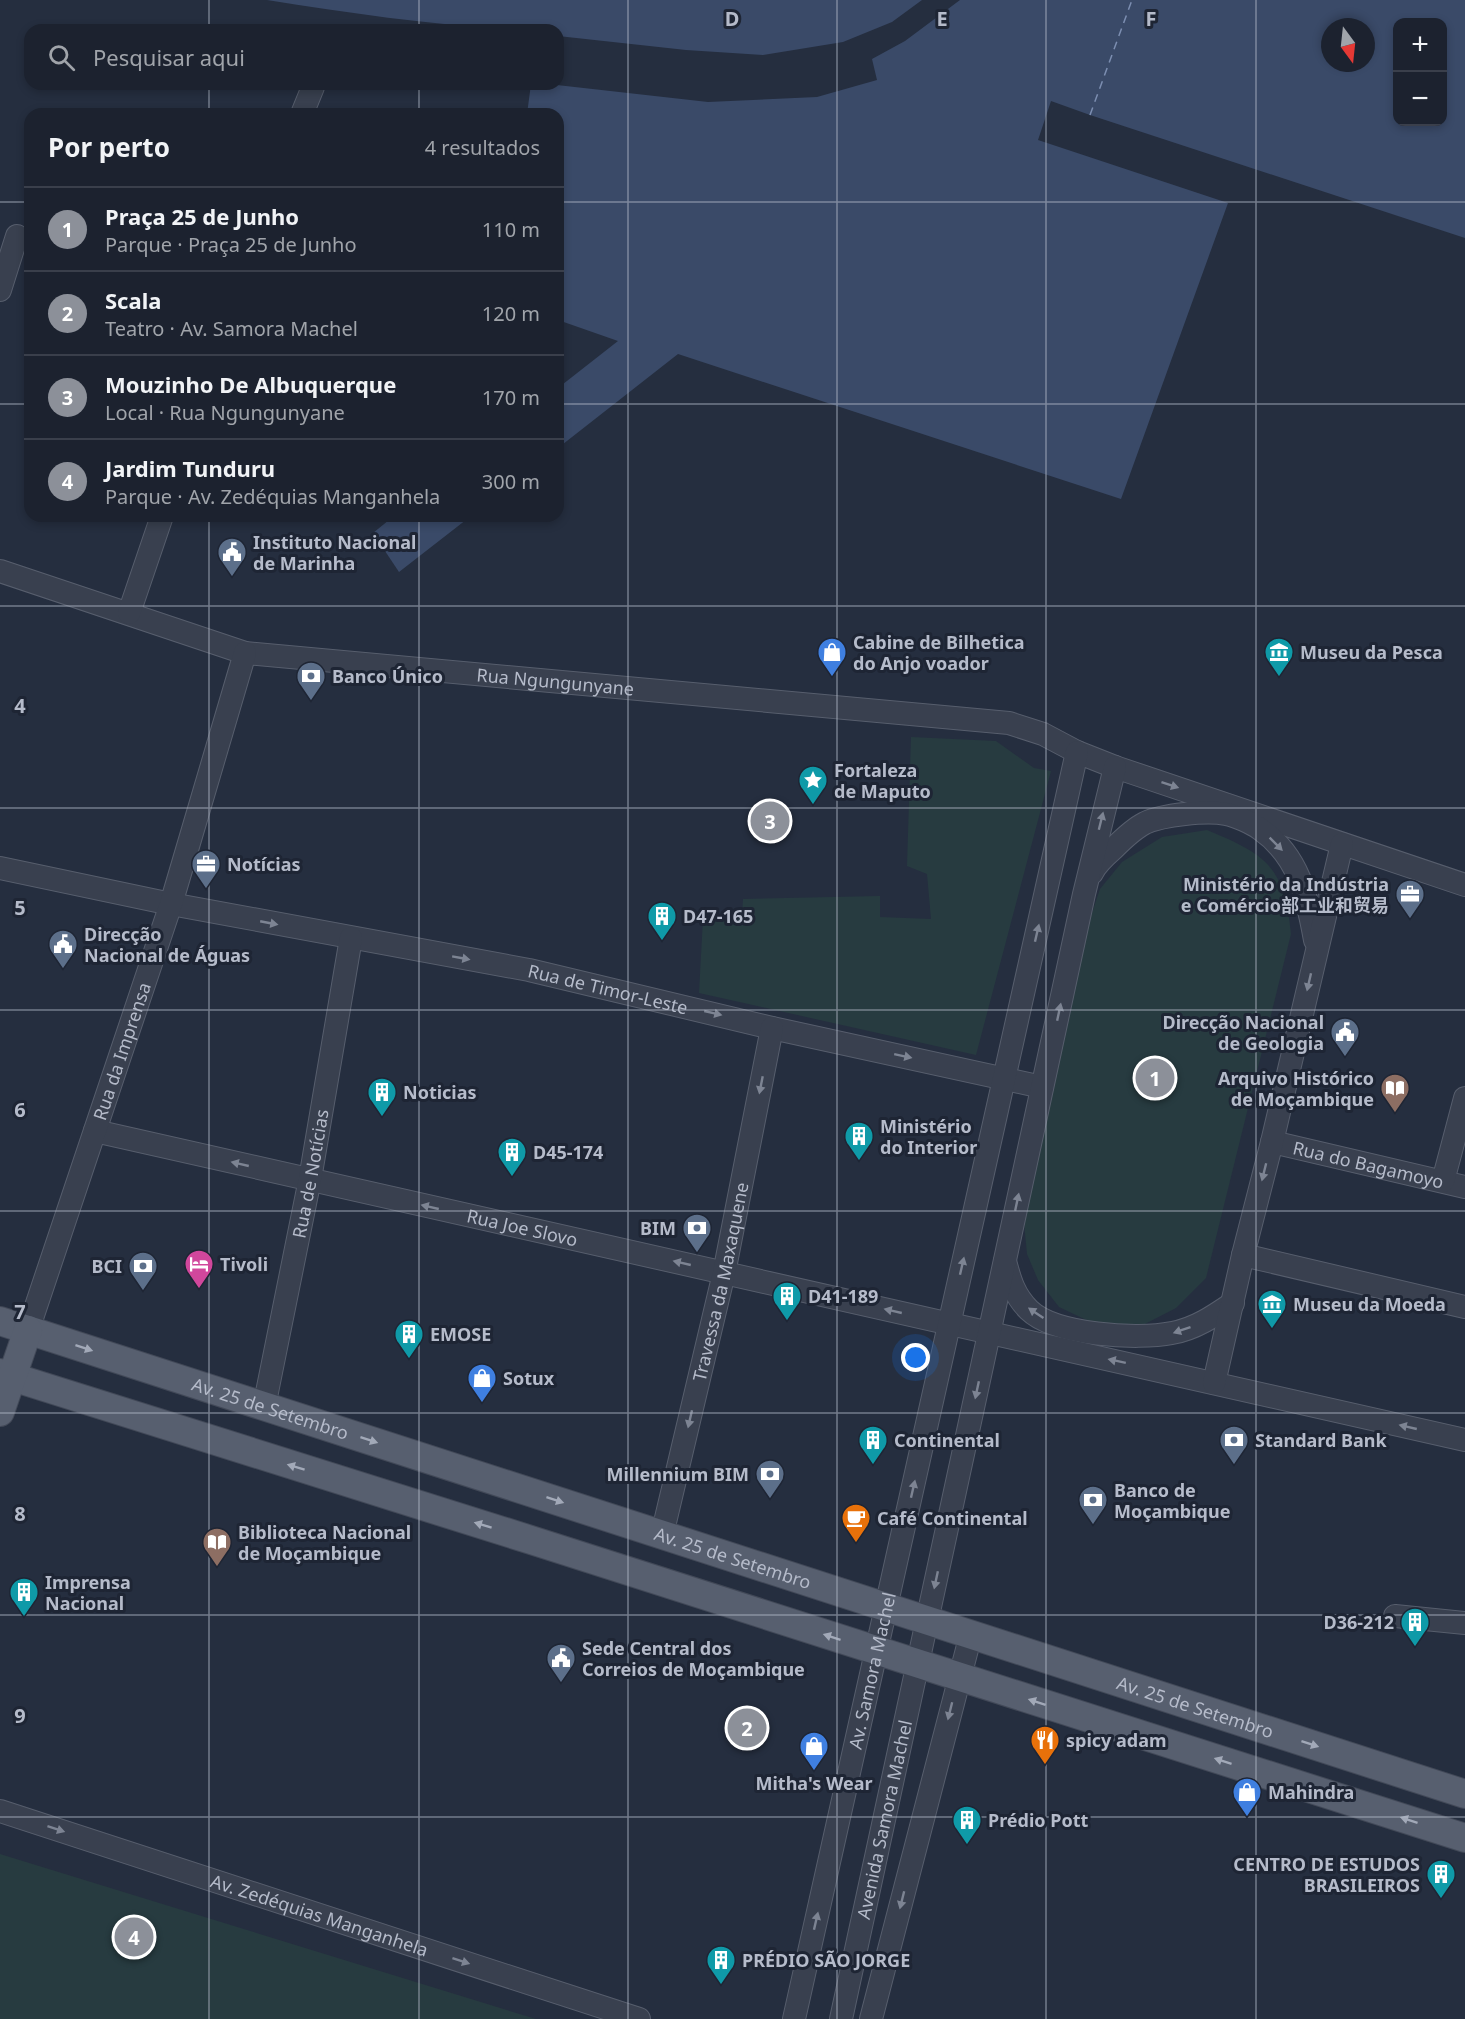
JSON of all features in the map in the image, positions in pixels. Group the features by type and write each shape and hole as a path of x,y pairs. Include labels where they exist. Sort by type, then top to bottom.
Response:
{"main road":[{"name":"Av. 25 de Setembro","path":"0,1321 1465,1794"},
{"name":"Rua da Imprensa","path":"0,1412 6,1375 28,1330"},
{"path":"6,1375 1465,1838"}],"street":[{"path":"304,108 312,90"},
{"path":"0,290 16,236"},
{"path":"129,613 160,522"},
{"name":"Rua Ngungunyane","path":"0,572 245,653 1009,723 1043,734 1077,752 1115,767 1465,885"},
{"name":"Rua da Imprensa","path":"28,1330 171,904 245,653"},
{"name":"Av. Samora Machel","path":"794,2019 1077,752"},
{"path":"921,1618 989,1333 1084,894 1115,767"},
{"path":"1084,894 1094,868 1128,835 1146,823 1180,814 1227,814 1259,828 1281,849 1300,875 1309,904 1317,950"},
{"path":"1215,1383 1243,1255 1342,844"},
{"name":"Rua de Timor-Leste","path":"0,868 171,904 529,970 772,1028 1042,1087"},
{"name":"Rua de Notícias","path":"264,1407 310,1179 351,938"},
{"name":"Travessa da Maxaquene","path":"662,1535 724,1273 772,1028"},
{"path":"1443,1181 1465,1098"},
{"name":"Rua Joe Slovo","path":"95,1131 1465,1440"},
{"name":"Rua do Bagamoyo","path":"1272,1142 1465,1187"},
{"path":"1243,1255 1465,1307"},
{"path":"1005,1259 1012,1287 1030,1311 1053,1323 1089,1334 1172,1333 1205,1322 1233,1303"},
{"path":"1395,1616 1465,1623"},
{"name":"Avenida Samora Machel","path":"840,2019 921,1618"},
{"path":"871,2019 970,1634"},
{"name":"Av. Samora Machel","path":"825,2019 911,1662"},
{"name":"Av. Zedéquias Manganhela","path":"0,1811 639,2019"}],"green space":[{"path":"911,737 996,741 1034,768 1051,771 976,1055 699,993 703,918 742,915 743,899 880,896 880,917 931,919 927,874 907,866"},
{"path":"1207,830 1244,847 1269,866 1283,893 1291,934 1206,1278 1176,1308 1143,1325 1097,1325 1059,1307 1038,1280 1027,1254 1024,1223 1085,934 1100,889 1122,862 1162,837"},
{"path":"0,1854 536,2019 0,2019"}],"water":[{"path":"267,0 922,0 892,22 843,42 763,55 686,50 564,37 564,24 448,24"},
{"path":"960,0 1465,0 1465,238 1051,101 1038,140 1228,203 1121,499 678,354 564,443 564,383 618,341 564,322 564,108 528,108 530,90 564,90 564,86 708,102 817,97 877,80 872,59 905,41"},
{"path":"387,522 463,522 399,572 373,533"}],"ferry route":[{"path":"1090,115 1132,0"}],"place":[{"name":"Instituto Nacional de Marinha","path":"232,578"},
{"name":"Cabine de Bilhetica do Anjo voador","path":"832,678"},
{"name":"Museu da Pesca","path":"1279,678"},
{"name":"Banco Único","path":"311,702"},
{"name":"Fortaleza de Maputo","path":"813,806"},
{"name":"Mouzinho De Albuquerque","path":"770,821"},
{"name":"Notícias","path":"206,890"},
{"name":"Ministério da Indústria e Comércio部工业和贸易","path":"1410,920"},
{"name":"D47-165","path":"662,942"},
{"name":"Direcção Nacional de Águas","path":"63,970"},
{"name":"Direcção Nacional de Geologia","path":"1345,1058"},
{"name":"Praça 25 de Junho","path":"1155,1078"},
{"name":"Arquivo Histórico de Moçambique","path":"1395,1114"},
{"name":"Noticias","path":"382,1118"},
{"name":"Ministério do Interior","path":"859,1162"},
{"name":"D45-174","path":"512,1178"},
{"name":"BIM","path":"697,1254"},
{"name":"Tivoli","path":"199,1290"},
{"name":"BCI","path":"143,1292"},
{"name":"D41-189","path":"787,1322"},
{"name":"Museu da Moeda","path":"1272,1330"},
{"name":"EMOSE","path":"409,1360"},
{"name":"Sotux","path":"482,1404"},
{"name":"Continental","path":"873,1466"},
{"name":"Standard Bank","path":"1234,1466"},
{"name":"Millennium BIM","path":"770,1500"},
{"name":"Banco de Moçambique","path":"1093,1526"},
{"name":"Café Continental","path":"856,1544"},
{"name":"Biblioteca Nacional de Moçambique","path":"217,1568"},
{"name":"Imprensa Nacional","path":"24,1618"},
{"name":"D36-212","path":"1415,1648"},
{"name":"Sede Central dos Correios de Moçambique","path":"561,1684"},
{"name":"Scala","path":"747,1728"},
{"name":"spicy adam","path":"1045,1766"},
{"name":"Mitha's Wear","path":"814,1772"},
{"name":"Mahindra","path":"1247,1818"},
{"name":"Prédio Pott","path":"967,1846"},
{"name":"CENTRO DE ESTUDOS BRASILEIROS","path":"1441,1900"},
{"name":"Jardim Tunduru","path":"134,1937"},
{"name":"PRÉDIO SÃO JORGE","path":"721,1986"}]}
